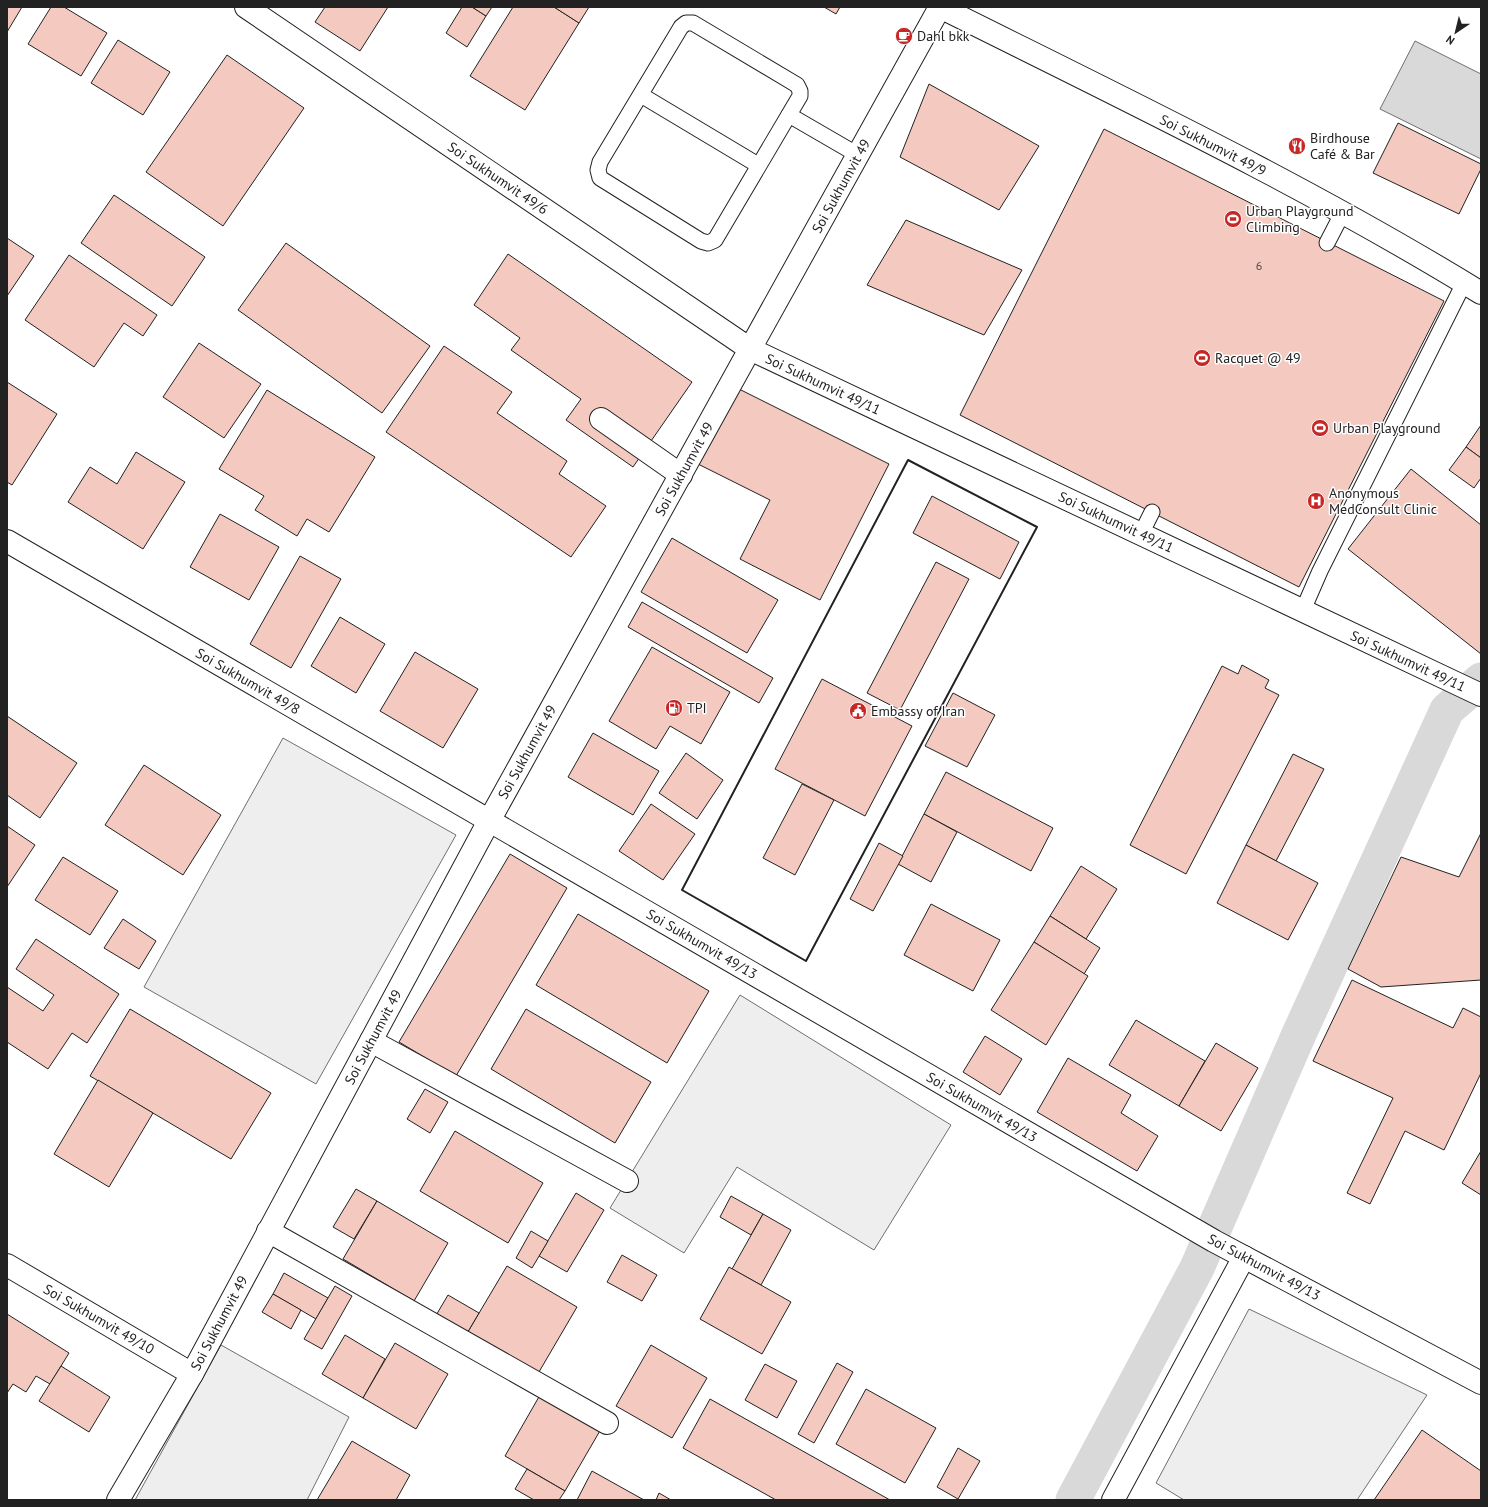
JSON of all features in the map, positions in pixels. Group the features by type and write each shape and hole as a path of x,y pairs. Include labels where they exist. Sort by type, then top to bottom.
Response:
{"street":[{"name":"Soi Sukhumvit 49/6","path":"246,7 750,349"},
{"name":"Soi Sukhumvit 49","path":"118,1500 192,1374 489,820 940,7"},
{"name":"Soi Sukhumvit 49/9","path":"940,7 1158,116 1343,212 1472,288"},
{"name":"Soi Sukhumvit 49/11","path":"750,349 1481,695"},
{"path":"601,419 681,475"},
{"name":"Soi Sukhumvit 49/8","path":"7,540 489,820"},
{"name":"Soi Sukhumvit 49/13","path":"489,820 1244,1258 1481,1383"},
{"path":"371,1041 627,1181"},
{"path":"268,1232 607,1423"},
{"path":"1113,1500 1244,1258"},
{"name":"Soi Sukhumvit 49/10","path":"7,1265 192,1374"}],"lane":[{"path":"686,23 693,23 797,85 800,91 800,96 715,240 708,243 701,241 600,178 598,170 600,162 641,95 681,27 686,23"},
{"path":"641,95 758,165"},
{"path":"789,115 858,155"},
{"path":"1327,243 1343,212"},
{"path":"1302,610 1320,571 1472,288"},
{"path":"1141,534 1152,512"}],"shaded area":[{"path":"1415,41 1481,74 1481,159 1380,109"},
{"path":"283,738 456,835 316,1084 144,987"},
{"path":"740,995 951,1125 874,1250 737,1167 684,1253 610,1208"},
{"path":"1249,1309 1427,1395 1357,1500 1184,1500 1156,1483"},
{"path":"221,1345 349,1417 307,1500 135,1500"}],"building":[{"path":"7,7 22,7 7,32"},
{"path":"51,7 64,7 107,33 81,76 28,44"},
{"path":"325,7 388,7 360,51 315,22"},
{"path":"462,7 472,7 486,16 467,47 446,33"},
{"path":"472,7 492,7 486,16"},
{"path":"513,7 554,7 579,23 525,110 470,76"},
{"path":"554,7 589,7 579,23"},
{"path":"824,7 840,7 836,14"},
{"path":"118,40 170,72 143,115 91,83"},
{"path":"227,55 304,108 223,226 146,172"},
{"path":"929,84 1039,146 999,210 900,157"},
{"path":"1398,123 1481,164 1481,169 1459,214 1373,173"},
{"name":"Racquet @ 49","path":"1104,129 1444,301 1299,587 960,415"},
{"path":"114,195 205,257 172,306 81,243"},
{"path":"906,220 1022,270 984,335 867,285"},
{"path":"7,238 34,256 7,296"},
{"path":"286,243 430,346 382,413 238,310"},
{"path":"508,254 692,382 633,467 566,420 581,399 511,350 520,338 474,305"},
{"path":"69,255 157,315 143,336 124,323 94,367 25,320"},
{"path":"199,343 261,384 224,438 163,397"},
{"path":"444,346 512,392 497,413 567,461 559,474 606,506 571,557 386,432"},
{"path":"7,382 57,414 12,485 7,482"},
{"path":"733,386 889,464 820,600 740,559 770,500 694,462"},
{"path":"267,390 375,457 329,532 307,519 297,536 255,510 264,496 219,469"},
{"path":"1481,425 1481,458 1466,447"},
{"path":"1466,447 1481,458 1481,478 1474,488 1449,470"},
{"path":"136,452 185,482 143,549 68,502 90,467 117,484"},
{"path":"1411,469 1481,525 1481,654 1348,549"},
{"path":"932,496 1019,542 1000,579 913,533"},
{"path":"220,514 279,547 249,600 190,567"},
{"path":"672,538 778,600 747,653 641,592"},
{"path":"300,556 341,579 291,668 250,644"},
{"path":"936,562 969,579 900,710 867,693"},
{"path":"642,602 773,678 759,703 628,627"},
{"path":"340,617 385,644 356,693 311,666"},
{"path":"652,647 730,692 701,744 670,726 656,749 609,721"},
{"path":"415,652 478,689 443,748 380,711"},
{"path":"1242,665 1269,680 1265,688 1279,695 1186,874 1130,845 1222,666 1238,674"},
{"path":"822,679 912,726 865,816 775,769"},
{"path":"953,693 995,715 967,767 925,746"},
{"path":"7,716 77,763 40,818 7,795"},
{"path":"593,733 659,771 633,815 568,777"},
{"path":"686,753 723,780 697,819 659,793"},
{"path":"1293,754 1324,769 1276,861 1246,845"},
{"path":"144,765 221,815 183,875 105,825"},
{"path":"946,772 1053,828 1031,871 924,814"},
{"path":"802,784 834,800 795,875 763,858"},
{"path":"651,804 695,834 663,880 619,851"},
{"path":"924,814 957,832 931,882 898,864"},
{"path":"7,826 35,845 7,887"},
{"path":"1481,833 1481,980 1381,987 1348,969 1401,857 1459,877"},
{"path":"879,843 903,856 873,911 850,899"},
{"path":"1246,845 1318,883 1288,940 1217,903"},
{"path":"510,854 567,888 456,1076 399,1042"},
{"path":"63,857 118,891 90,935 35,900"},
{"path":"1081,866 1117,889 1086,939 1050,916"},
{"path":"931,904 1000,940 973,991 904,955"},
{"path":"578,914 709,991 667,1063 536,985"},
{"path":"1050,916 1100,948 1084,974 1034,942"},
{"path":"123,919 156,941 139,969 104,948"},
{"path":"36,939 119,994 87,1043 72,1033 48,1069 7,1042 7,987 43,1011 54,995 16,969"},
{"path":"1034,942 1088,976 1046,1045 991,1010"},
{"path":"1352,980 1453,1028 1463,1008 1481,1017 1481,1073 1444,1150 1405,1131 1370,1204 1347,1193 1393,1098 1313,1061"},
{"path":"130,1009 271,1093 231,1159 90,1076"},
{"path":"526,1009 651,1082 615,1143 491,1069"},
{"path":"1136,1020 1205,1061 1179,1106 1109,1065"},
{"path":"985,1036 1022,1059 1000,1095 963,1072"},
{"path":"1216,1043 1258,1068 1221,1131 1179,1106"},
{"path":"1068,1058 1131,1095 1121,1113 1158,1136 1137,1171 1037,1112"},
{"path":"98,1080 153,1113 109,1187 54,1154"},
{"path":"425,1089 448,1102 430,1133 407,1119"},
{"path":"455,1131 543,1183 508,1243 420,1191"},
{"path":"1481,1151 1481,1195 1462,1183"},
{"path":"356,1189 377,1201 354,1239 333,1227"},
{"path":"576,1193 604,1210 567,1272 539,1256"},
{"path":"731,1196 763,1214 751,1235 720,1217"},
{"path":"377,1201 448,1243 414,1301 343,1259"},
{"path":"763,1214 791,1230 761,1285 732,1269"},
{"path":"531,1231 548,1241 532,1268 516,1258"},
{"path":"622,1255 657,1275 642,1301 607,1282"},
{"path":"507,1266 577,1307 536,1377 466,1335"},
{"path":"729,1267 791,1302 762,1354 700,1319"},
{"path":"284,1273 328,1298 316,1319 273,1294"},
{"path":"335,1286 352,1296 322,1349 304,1339"},
{"path":"273,1294 301,1310 291,1329 262,1312"},
{"path":"448,1295 479,1313 466,1335 435,1317"},
{"path":"7,1314 69,1353 50,1384 36,1376 26,1392 13,1384 7,1393"},
{"path":"345,1335 385,1359 363,1398 322,1374"},
{"path":"395,1343 448,1374 416,1429 363,1398"},
{"path":"651,1345 707,1378 672,1438 616,1406"},
{"path":"837,1363 853,1372 814,1443 798,1434"},
{"path":"765,1364 797,1381 777,1418 745,1400"},
{"path":"61,1366 110,1397 89,1432 39,1401"},
{"path":"866,1389 936,1428 905,1483 836,1444"},
{"path":"540,1395 601,1429 565,1491 505,1456"},
{"path":"710,1399 890,1500 776,1500 683,1448"},
{"path":"1422,1430 1481,1471 1481,1500 1374,1500"},
{"path":"352,1441 410,1475 396,1500 317,1500"},
{"path":"958,1448 980,1461 958,1499 937,1487"},
{"path":"527,1469 565,1491 559,1500 534,1500 515,1489"},
{"path":"592,1471 644,1500 577,1500"},
{"path":"659,1493 671,1500 656,1500"}],"waterway":[{"path":"1073,1500 1197,1268 1299,1034 1447,710 1481,680"}],"wall":[{"path":"908,460 1037,527 806,961 682,890 908,460"}],"place":[{"name":"Dahl bkk","path":"904,36"},
{"name":"Birdhouse Café & Bar","path":"1297,146"},
{"name":"Urban Playground Climbing","path":"1233,219"},
{"name":"Racquet @ 49","path":"1202,358"},
{"name":"Urban Playground","path":"1320,428"},
{"name":"Anonymous MedConsult Clinic","path":"1316,501"},
{"name":"TPI","path":"674,708"},
{"name":"Embassy of Iran","path":"858,711"}]}
